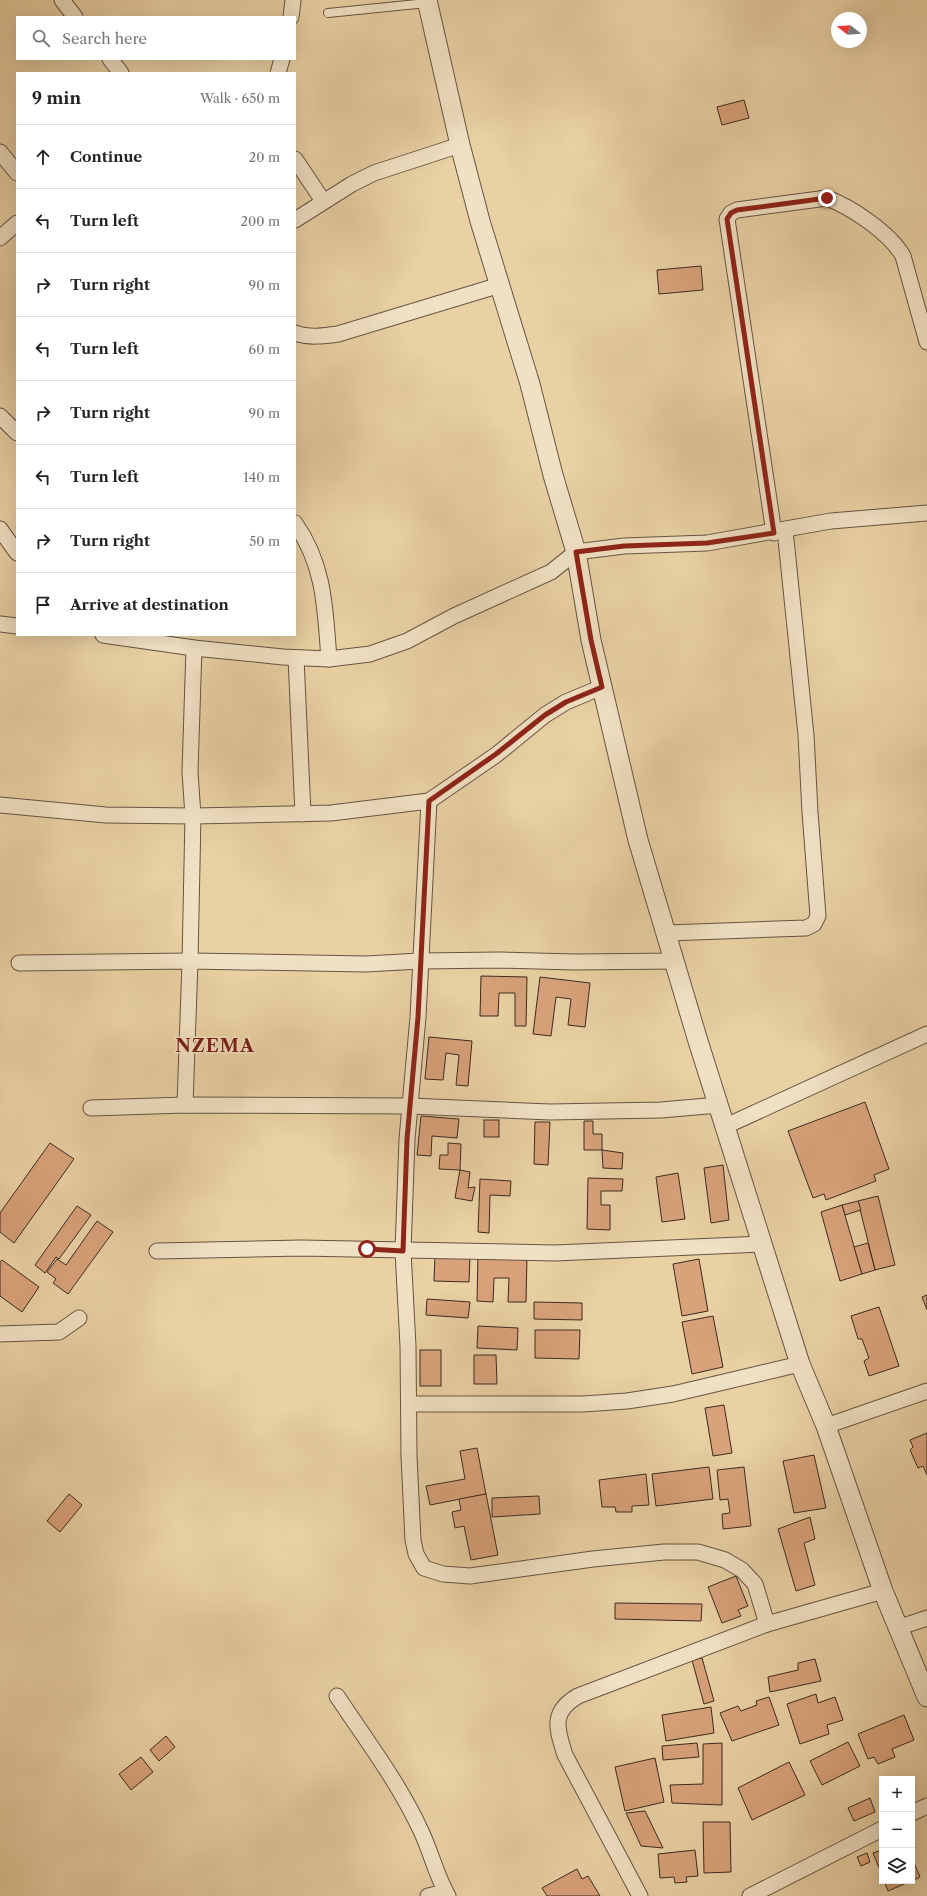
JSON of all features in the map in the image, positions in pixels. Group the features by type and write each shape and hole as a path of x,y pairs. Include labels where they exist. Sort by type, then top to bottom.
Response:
{"street":[{"path":"62,0 75,16"},
{"path":"291,16 293,0"},
{"path":"427,2 460,145 480,220 530,384 553,474 576,552 591,640 638,840 800,1364 826,1426 883,1591 927,1697"},
{"path":"111,60 120,72"},
{"path":"278,72 282,60"},
{"path":"296,219 323,201 374,173 460,145"},
{"path":"0,152 16,172"},
{"path":"296,160 323,201"},
{"path":"667,933 806,928 814,924 818,916 806,735 779,531 727,219 731,213 737,210 827,198 835,201 872,224 897,245 903,256 927,342"},
{"path":"0,238 16,224"},
{"path":"296,333 302,336 338,334 500,285"},
{"path":"0,416 16,432"},
{"path":"123,636 194,648 296,658 329,659 370,654 401,644 454,616 551,572 576,552 624,546 707,543 859,518 927,513"},
{"path":"296,526 310,547 320,573 324,596 329,659"},
{"path":"0,529 16,552"},
{"path":"0,624 16,626"},
{"path":"185,1105 193,816 190,772 194,648"},
{"path":"296,658 303,814"},
{"path":"0,805 106,815 193,816 338,813 429,801 496,754 545,715 566,702 602,687"},
{"path":"429,801 418,1017 409,1106 403,1251 410,1404 409,1456 413,1540 416,1554 424,1568 443,1574 470,1576 592,1559 664,1552 698,1552 726,1560 742,1570 755,1584 767,1624"},
{"path":"19,963 190,961 366,964 420,960 575,962 675,961"},
{"path":"726,1126 927,1034"},
{"path":"91,1108 185,1105 409,1106 550,1112 661,1110 719,1105"},
{"path":"157,1251 300,1248 555,1253 762,1244"},
{"path":"0,1334 60,1332 79,1318"},
{"path":"410,1404 583,1404 627,1401 673,1394 800,1364"},
{"path":"826,1426 927,1391"},
{"path":"640,1896 565,1755 557,1731 558,1716 566,1703 578,1696 767,1624 883,1591"},
{"path":"898,1628 927,1618"},
{"path":"337,1696 394,1780 421,1831 446,1894 428,1896"},
{"path":"914,1812 927,1806"},
{"path":"750,1896 879,1831"}],"lane":[{"path":"328,13 427,2"}],"building":[{"path":"744,100 749,118 722,125 717,107"},
{"path":"701,266 703,290 659,294 657,270"},
{"path":"481,976 527,977 526,1026 515,1026 515,993 499,993 498,1016 480,1016"},
{"path":"540,977 590,983 585,1027 568,1025 571,999 556,997 551,1036 533,1034"},
{"path":"429,1037 472,1041 468,1086 456,1085 459,1055 446,1053 443,1080 425,1079"},
{"path":"865,1102 889,1169 874,1175 876,1181 826,1200 824,1194 813,1198 788,1131"},
{"path":"421,1116 459,1119 457,1138 432,1136 431,1156 417,1155"},
{"path":"484,1120 499,1120 499,1137 484,1137"},
{"path":"584,1121 593,1121 593,1134 602,1134 602,1150 584,1150"},
{"path":"535,1122 550,1122 548,1165 534,1164"},
{"path":"50,1143 74,1159 14,1243 0,1232 0,1213"},
{"path":"448,1143 461,1144 460,1170 439,1169 440,1155 448,1155"},
{"path":"602,1150 623,1153 622,1169 603,1168"},
{"path":"723,1165 729,1220 711,1223 704,1168"},
{"path":"460,1170 470,1172 468,1188 475,1187 472,1201 455,1198"},
{"path":"678,1173 685,1219 662,1222 656,1177"},
{"path":"588,1178 623,1179 622,1191 601,1191 601,1205 610,1205 610,1230 587,1229"},
{"path":"480,1179 511,1181 510,1196 490,1195 489,1233 478,1232"},
{"path":"878,1196 895,1265 875,1270 858,1201"},
{"path":"858,1201 861,1210 845,1215 842,1205"},
{"path":"842,1205 862,1274 840,1281 821,1212"},
{"path":"77,1206 91,1215 59,1259 56,1257 45,1273 35,1265"},
{"path":"97,1221 113,1232 68,1294 53,1283 56,1279 47,1272 57,1259 66,1265"},
{"path":"868,1243 875,1270 862,1274 854,1247"},
{"path":"478,1255 527,1256 526,1302 508,1302 509,1278 494,1278 493,1302 477,1301"},
{"path":"435,1256 470,1257 469,1282 434,1281"},
{"path":"699,1259 708,1311 682,1316 673,1264"},
{"path":"2,1260 39,1287 22,1312 0,1296 0,1262"},
{"path":"927,1295 927,1310 922,1297"},
{"path":"427,1299 470,1302 468,1318 426,1315"},
{"path":"534,1302 582,1303 582,1320 534,1319"},
{"path":"879,1307 899,1366 869,1376 864,1361 869,1358 862,1339 858,1339 851,1316"},
{"path":"713,1316 723,1367 692,1374 682,1322"},
{"path":"478,1326 518,1328 517,1350 477,1348"},
{"path":"535,1330 580,1330 579,1359 535,1358"},
{"path":"420,1350 441,1350 441,1386 420,1386"},
{"path":"474,1355 496,1355 497,1384 474,1384"},
{"path":"724,1405 732,1453 713,1456 705,1408"},
{"path":"927,1433 927,1475 923,1466 918,1468 910,1450 913,1447 910,1440"},
{"path":"477,1448 486,1494 430,1505 426,1486 465,1479 460,1451"},
{"path":"814,1455 826,1508 794,1513 783,1461"},
{"path":"709,1467 713,1499 656,1506 652,1474"},
{"path":"744,1467 751,1526 723,1529 722,1514 730,1513 728,1499 720,1500 717,1470"},
{"path":"646,1474 649,1505 632,1506 632,1512 616,1512 615,1507 602,1507 599,1480"},
{"path":"69,1494 82,1505 60,1532 47,1521"},
{"path":"486,1494 498,1555 471,1560 464,1526 455,1528 452,1512 461,1510 459,1499"},
{"path":"539,1496 540,1514 492,1517 492,1498"},
{"path":"810,1517 815,1539 804,1543 815,1585 796,1591 778,1529"},
{"path":"736,1576 748,1606 738,1610 741,1616 722,1623 708,1587"},
{"path":"615,1603 702,1604 701,1621 615,1619"},
{"path":"702,1658 714,1701 704,1704 692,1660"},
{"path":"815,1659 821,1681 770,1692 768,1677 798,1670 798,1663"},
{"path":"816,1694 818,1703 835,1697 843,1720 827,1725 829,1734 800,1744 787,1704"},
{"path":"769,1697 779,1725 732,1741 720,1713 738,1706 741,1711 757,1705 756,1701"},
{"path":"711,1707 714,1733 666,1741 662,1715"},
{"path":"904,1715 914,1740 892,1749 895,1757 878,1764 874,1757 868,1759 858,1734"},
{"path":"166,1736 175,1747 159,1761 150,1750"},
{"path":"848,1742 860,1766 822,1785 810,1761"},
{"path":"697,1743 699,1757 663,1760 662,1746"},
{"path":"722,1743 722,1805 672,1803 670,1785 703,1784 703,1744"},
{"path":"141,1757 153,1772 131,1790 119,1774"},
{"path":"655,1758 664,1802 625,1811 615,1767"},
{"path":"789,1762 805,1795 752,1820 738,1788"},
{"path":"870,1798 875,1812 854,1821 848,1808"},
{"path":"645,1811 663,1848 641,1846 626,1813"},
{"path":"703,1822 730,1822 731,1872 704,1873"},
{"path":"695,1850 698,1876 686,1877 687,1882 675,1883 674,1877 660,1878 658,1854"},
{"path":"879,1851 879,1868 873,1853"},
{"path":"867,1853 870,1862 861,1866 857,1857"},
{"path":"915,1865 920,1877 915,1880"},
{"path":"577,1869 582,1879 588,1876 600,1896 547,1896 542,1888"},
{"path":"885,1884 904,1884 888,1891"}],"district":[{"name":"NZEMA","path":"215,1046"}],"route":[{"path":"367,1249 403,1251 407,1139 418,1017 429,801 496,754 545,715 566,702 602,687 591,640 576,552 624,546 707,543 774,533 749,356 727,219 731,213 737,210 827,198"}]}
